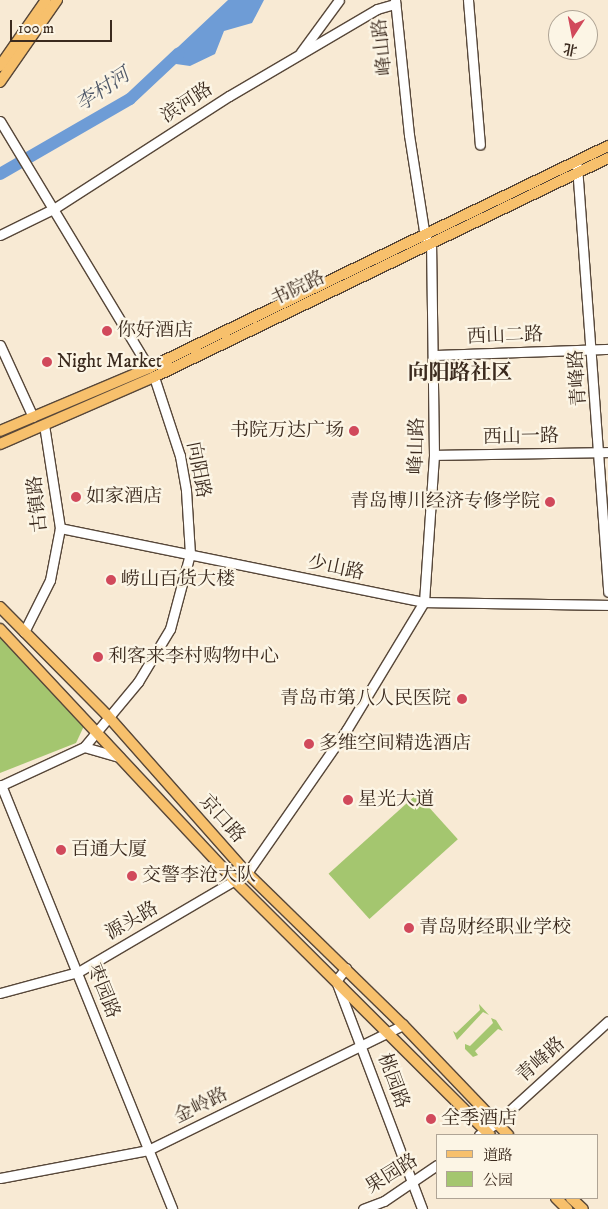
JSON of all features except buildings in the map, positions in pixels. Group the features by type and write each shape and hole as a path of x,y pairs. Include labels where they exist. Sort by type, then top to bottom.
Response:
{"main road":[{"path":"0,66 46,0"},
{"path":"0,82 57,0"},
{"name":"书院路","path":"428,242 608,146"},
{"name":"书院路","path":"0,444 44,425 152,372 608,158"},
{"name":"书院路","path":"0,432 33,417 152,372"},
{"name":"京口路","path":"0,607 107,715 247,873 403,1024 507,1134"},
{"name":"京口路","path":"0,629 234,880 388,1032 485,1134"},
{"path":"557,1199 567,1209"},
{"path":"572,1199 583,1209"}],"street":[{"path":"298,55 339,0"},
{"path":"468,0 480,145"},
{"name":"滨河路","path":"0,235 298,55 394,1"},
{"name":"峰山路","path":"247,873 347,729 424,602 434,455 433,355 428,242 409,135 394,1"},
{"name":"向阳路","path":"0,122 52,204 152,372 180,456 186,490 190,554 168,634 138,682 107,715 84,746 0,786"},
{"name":"青峰路","path":"577,162 592,350 604,452 608,592"},
{"path":"0,345 33,417"},
{"name":"西山二路","path":"433,355 608,349"},
{"name":"古镇路","path":"24,632 50,580 60,528 44,425"},
{"name":"西山一路","path":"434,455 604,452"},
{"name":"少山路","path":"60,528 424,602 608,605"},
{"path":"84,746 121,757"},
{"name":"枣园路","path":"0,786 78,972 172,1209"},
{"name":"源头路","path":"0,993 78,972 247,873"},
{"path":"336,981 346,968"},
{"name":"桃园路","path":"336,981 362,1044 422,1209"},
{"name":"青峰路","path":"496,1123 608,1021"},
{"name":"金岭路","path":"0,1178 148,1150 403,1024"},
{"path":"485,1134 496,1123"},
{"name":"果园路","path":"363,1209 384,1201 436,1166"}],"green space":[{"path":"0,635 84,726 76,743 0,773"},
{"path":"417,794 458,839 369,919 329,874"},
{"path":"479,1004 489,1015 483,1012 457,1040 453,1031 456,1033 480,1010"},
{"path":"491,1018 496,1020 503,1031 498,1029 475,1051 478,1055 473,1057 465,1049 465,1044 470,1046 493,1023"}],"water":[{"path":"228,0 264,0 252,23 224,31 215,54 190,66 162,62"}],"waterway":[{"name":"李村河","path":"0,174 130,99 179,53"}],"place":[{"name":"你好酒店","path":"107,331"},
{"name":"Night Market","path":"47,362"},
{"name":"书院万达广场","path":"354,431"},
{"name":"如家酒店","path":"76,497"},
{"name":"青岛博川经济专修学院","path":"550,502"},
{"name":"崂山百货大楼","path":"111,580"},
{"name":"利客来李村购物中心","path":"98,657"},
{"name":"青岛市第八人民医院","path":"462,699"},
{"name":"多维空间精选酒店","path":"309,744"},
{"name":"星光大道","path":"348,800"},
{"name":"百通大厦","path":"61,850"},
{"name":"交警李沧大队","path":"132,876"},
{"name":"青岛财经职业学校","path":"409,928"},
{"name":"全季酒店","path":"431,1119"}],"district":[{"name":"向阳路社区","path":"460,373"}]}
